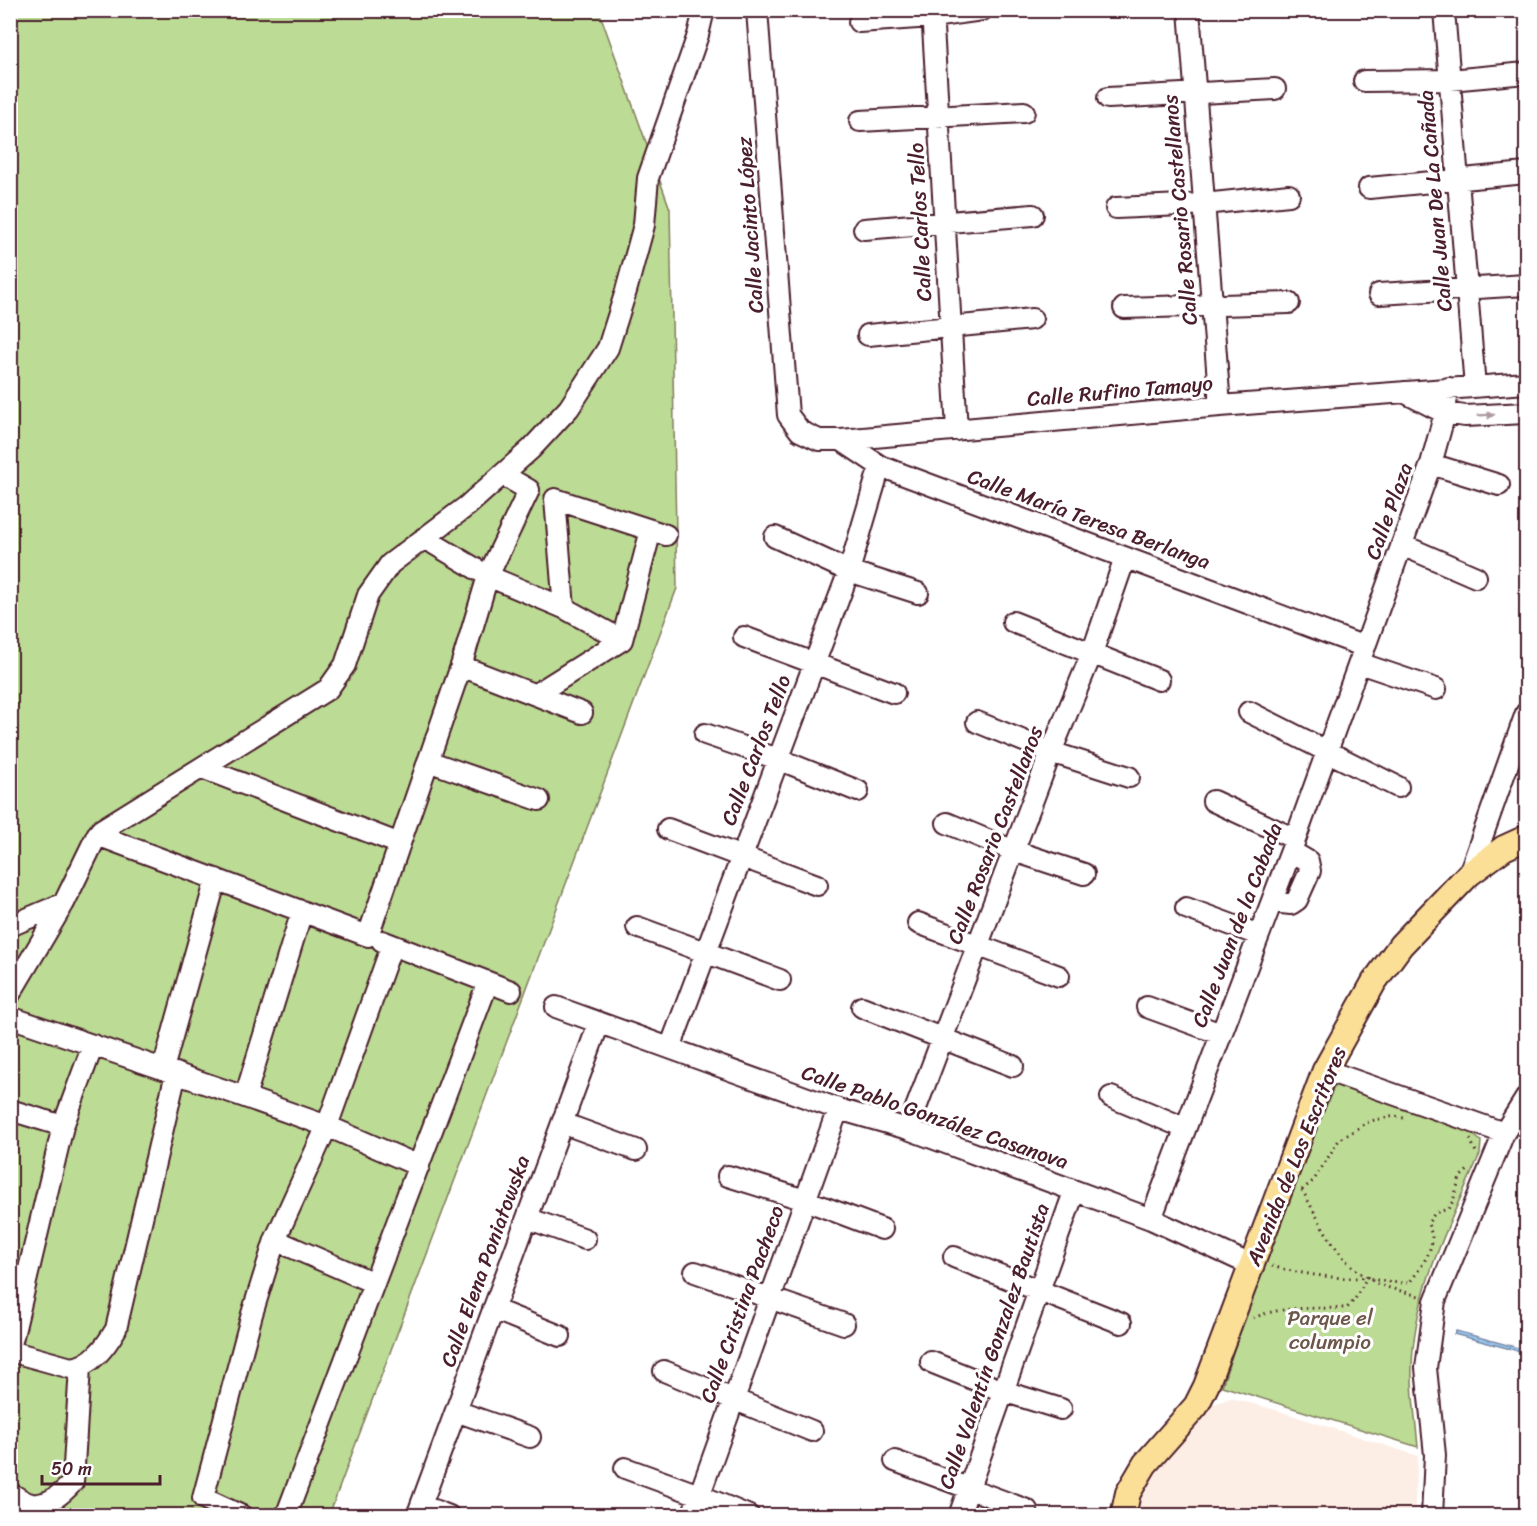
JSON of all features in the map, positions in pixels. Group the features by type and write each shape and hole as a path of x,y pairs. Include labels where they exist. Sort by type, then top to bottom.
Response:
{"main road":[{"name":"Avenida de Los Escritores","path":"1123,1515 1128,1493 1145,1464 1196,1406 1252,1263 1292,1188 1325,1070 1374,982 1401,945 1469,874 1504,849 1527,838"}],"street":[{"path":"10,994 64,903 101,830 328,689 345,665 368,595 390,564 467,506 531,449 569,408 608,348 644,225 648,178 695,45 704,10"},
{"name":"Calle Jacinto López","path":"757,10 788,415 800,431"},
{"path":"859,22 982,10"},
{"name":"Calle Rosario Castellanos","path":"1189,10 1220,406"},
{"name":"Calle Juan De La Cañada","path":"1444,10 1475,387"},
{"name":"Calle Carlos Tello","path":"932,14 957,430"},
{"path":"1364,81 1450,80 1527,73"},
{"path":"1108,98 1275,89"},
{"path":"860,122 1024,112"},
{"path":"1369,188 1527,173"},
{"path":"1116,208 1204,204 1289,195"},
{"path":"864,229 1033,215"},
{"path":"1379,294 1527,285"},
{"path":"1124,308 1289,303"},
{"path":"868,335 1032,319"},
{"name":"Calle Rufino Tamayo","path":"841,440 1220,406 1527,383"},
{"name":"Calle Plaza","path":"1362,655 1431,464 1445,413 1448,388"},
{"path":"1404,392 1445,413 1465,416 1527,413"},
{"name":"Calle María Teresa Berlanga","path":"800,431 819,440 841,440 880,466 1125,558 1362,655 1436,689"},
{"path":"1431,464 1499,485"},
{"name":"Calle Carlos Tello","path":"670,1048 849,571 880,466"},
{"path":"502,474 529,490 658,533 621,640 536,694"},
{"path":"369,936 461,666 489,576 529,490"},
{"path":"555,499 564,609"},
{"path":"775,537 849,571 918,593"},
{"path":"424,538 489,576 564,609 621,640"},
{"path":"1402,545 1476,577"},
{"name":"Calle Rosario Castellanos","path":"908,1129 1051,752 1092,653 1125,558"},
{"path":"1013,622 1159,680"},
{"path":"744,637 894,693"},
{"name":"Calle Juan de la Cabada","path":"1151,1219 1272,902 1362,655"},
{"path":"461,666 582,713"},
{"path":"1249,712 1398,787"},
{"path":"1469,874 1527,713"},
{"path":"977,722 1051,752 1129,777"},
{"path":"705,734 778,759 858,791"},
{"path":"428,761 538,800"},
{"path":"202,768 400,844"},
{"path":"1213,801 1293,845"},
{"path":"947,823 1014,851 1084,874"},
{"path":"668,829 817,885"},
{"path":"97,835 511,991"},
{"path":"93,1045 63,1126 10,1350 71,1368 80,1367 106,1347 116,1329 169,1071 216,879"},
{"path":"10,926 64,903"},
{"path":"1186,908 1259,935"},
{"path":"245,1097 302,911"},
{"path":"918,923 1059,976"},
{"path":"637,927 780,980"},
{"path":"242,1515 200,1507 252,1314 275,1240 327,1126 392,945"},
{"path":"285,1515 489,982"},
{"path":"1147,1006 1221,1034"},
{"name":"Calle Pablo González Casanova","path":"556,1007 838,1109 908,1129 1151,1219 1252,1263"},
{"path":"862,1007 1013,1066"},
{"path":"10,1017 327,1126 419,1166"},
{"name":"Calle Elena Poniatowska","path":"419,1510 599,1023"},
{"path":"1325,1070 1504,1133"},
{"path":"1111,1096 1185,1128"},
{"path":"1432,1515 1435,1455 1426,1368 1435,1301 1504,1133 1527,1098"},
{"name":"Calle Cristina Pacheco","path":"692,1515 838,1109"},
{"path":"10,1110 63,1126"},
{"path":"562,1123 636,1150"},
{"path":"728,1176 805,1200 882,1229"},
{"name":"Calle Valentín Gonzalez Bautista","path":"959,1515 1074,1192"},
{"path":"526,1218 585,1239"},
{"path":"275,1240 374,1283"},
{"path":"954,1257 1121,1323"},
{"path":"695,1272 844,1324"},
{"path":"493,1309 560,1336"},
{"path":"931,1362 1004,1391 1061,1409"},
{"path":"10,1493 32,1504 47,1502 62,1495 73,1482 80,1367"},
{"path":"664,1371 812,1431"},
{"path":"456,1411 530,1437"},
{"path":"895,1461 1026,1510"},
{"path":"625,1468 749,1515"},
{"path":"419,1510 449,1515"}],"path":[{"path":"1407,1118 1395,1116 1370,1121 1339,1140 1314,1180 1292,1188 1343,1257 1367,1277 1379,1285 1435,1301"},
{"path":"1461,1136 1471,1140 1476,1149 1477,1161"},
{"path":"1252,1263 1285,1270 1354,1279 1367,1277 1409,1283 1430,1249 1432,1236 1428,1223 1435,1213 1448,1209 1461,1177 1472,1166"},
{"path":"1228,1329 1269,1311 1288,1308 1347,1308 1355,1299 1367,1277"}],"shaded area":[{"path":"1231,1398 1276,1410 1418,1456 1414,1515 1135,1516 1135,1510 1151,1475 1173,1446 1211,1405"}],"green space":[{"path":"10,11 599,11 670,209 677,588 329,1515 11,1515"},
{"name":"Parque el columpio","path":"1335,1085 1466,1129 1481,1141 1480,1154 1435,1258 1419,1312 1414,1340 1412,1378 1418,1447 1222,1386 1268,1244"}],"water":[{"path":"1456,1331 1526,1350 1526,1353 1454,1334"}]}
